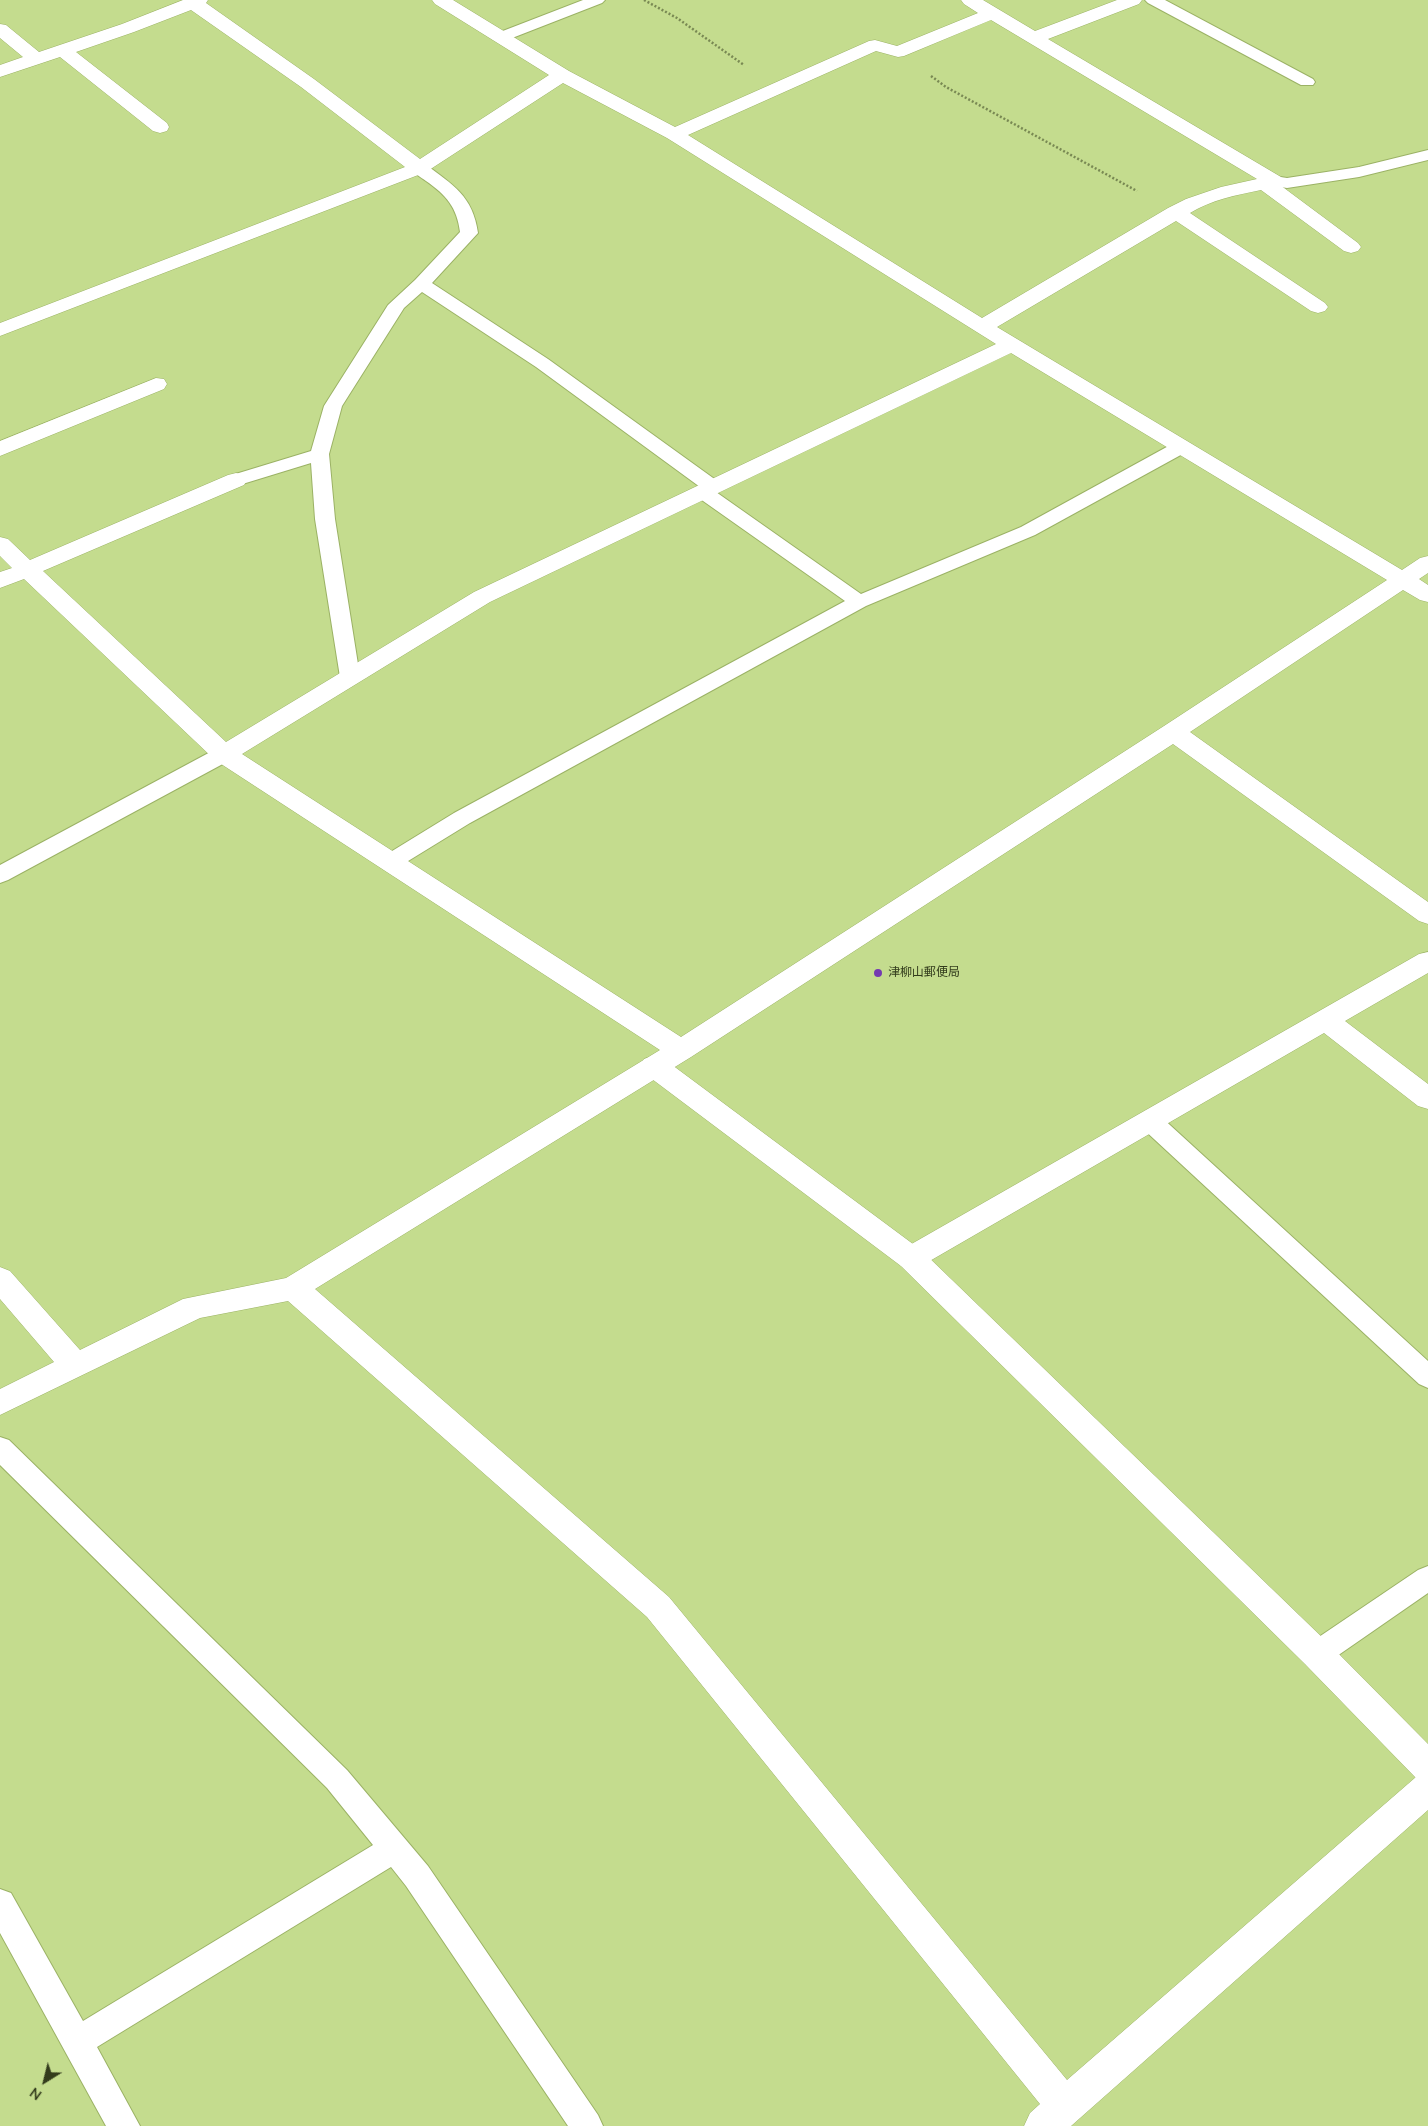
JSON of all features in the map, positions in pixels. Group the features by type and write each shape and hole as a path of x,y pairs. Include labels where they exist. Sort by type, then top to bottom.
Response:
{"street":[{"path":"440,0 562,76 674,134 982,328 1428,595"},
{"path":"970,0 1269,182 1351,247"},
{"path":"1034,38 1133,0"},
{"path":"0,71 128,28 196,1 345,108 420,168"},
{"path":"674,134 875,46 898,52 993,14"},
{"path":"0,29 37,59"},
{"path":"62,50 160,127"},
{"path":"0,330 420,168 562,76"},
{"path":"982,328 1193,202 1269,182"},
{"path":"1175,212 1318,307"},
{"path":"224,754 482,597 1012,345"},
{"path":"0,449 156,384"},
{"path":"0,581 236,480"},
{"path":"0,544 224,754 682,1050"},
{"path":"0,1403 194,1308 293,1288 682,1050 1173,732 1428,563"},
{"path":"1173,732 1428,916"},
{"path":"911,1258 1428,960"},
{"path":"1325,1020 1428,1099"},
{"path":"654,1066 911,1258 1317,1654 1428,1767"},
{"path":"0,1279 76,1366"},
{"path":"293,1288 658,1607 1054,2116 1428,1788"}],"lane":[{"path":"501,37 597,0"},
{"path":"1153,0 1307,82"},
{"path":"1269,182 1287,183 1359,172 1428,155"},
{"path":"350,677 326,519 320,454 333,406 397,304 421,284 469,233 468,216 458,198 420,168"},
{"path":"421,284 542,363 859,602"},
{"path":"392,861 462,818 859,602 1028,530 1180,447"},
{"path":"236,480 320,454"},
{"path":"0,875 224,754"},
{"path":"1150,1121 1428,1377"},
{"path":"0,1448 337,1779 417,1876 587,2126"},
{"path":"1317,1654 1428,1578"},
{"path":"77,2042 395,1848"},
{"path":"0,1903 124,2126"}],"path":[{"path":"644,0 677,18 729,56 780,88"},
{"path":"898,52 946,87 1175,212"}],"place":[{"name":"津柳山郵便局","path":"878,973"}]}
